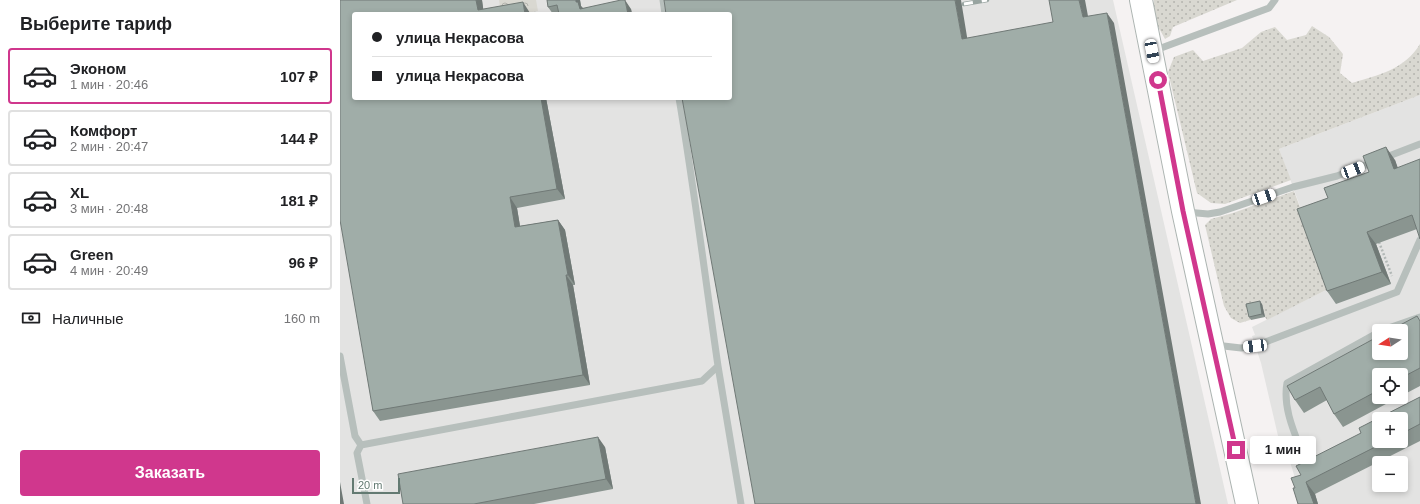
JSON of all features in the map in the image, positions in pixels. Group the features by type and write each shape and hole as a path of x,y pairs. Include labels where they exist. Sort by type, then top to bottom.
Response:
{"main road":[{"path":"1141,0 1183,211 1247,504"}],"street":[{"path":"663,0 665,12"},
{"path":"1152,51 1269,8 1275,0"},
{"path":"679,100 693,182 700,246 718,366 741,504"},
{"path":"1183,211 1208,214 1220,212 1293,187 1337,176 1420,144"},
{"path":"1213,345 1241,348 1255,346 1397,292 1420,240"},
{"path":"1399,324 1420,316"},
{"path":"1306,463 1294,430 1285,396 1287,383 1372,335"},
{"path":"340,356 356,436 361,445"},
{"path":"361,445 702,381 718,366"},
{"path":"361,445 357,453 367,504"}],"path":[{"path":"1376,234 1397,292"}],"shaded area":[{"path":"340,0 1113,0 1228,504 340,504"},
{"path":"1420,95 1420,504 1303,504 1287,452 1282,453 1261,363 1252,336 1255,335 1252,327 1330,288 1279,149"}],"green space":[{"path":"499,0 536,0 538,11 533,12 501,12"},
{"path":"1154,0 1237,0 1173,27 1170,36 1165,39 1160,30 1154,24"},
{"path":"1312,26 1329,37 1343,54 1340,73 1352,83 1381,74 1399,65 1414,53 1420,44 1420,95 1279,149 1291,180 1225,204 1211,203 1197,193 1168,72 1174,57 1193,50 1203,61 1242,48 1261,32 1275,27 1287,40 1306,35"},
{"path":"1294,191 1330,288 1267,320 1262,305 1249,307 1250,320 1240,323 1231,318 1224,306 1205,225 1211,219 1233,213"}],"building":[{"path":"340,0 476,0 478,10 523,2 525,12 352,12 352,100 541,100 557,189 510,197 515,227 558,220 583,375 373,411 340,220"},
{"path":"547,0 576,0 580,9 625,0 628,12 559,12 557,5 548,7"},
{"path":"664,0 955,0 962,39 1053,22 1049,0 1079,0 1083,17 1107,13 1196,504 755,504 682,100 732,100 732,12 666,12"},
{"path":"1386,147 1394,169 1420,159 1420,239 1412,215 1367,232 1382,272 1327,291 1297,209 1328,198 1324,188 1369,172 1363,156"},
{"path":"1260,301 1262,314 1249,317 1246,304"},
{"path":"1417,316 1420,321 1420,368 1408,374 1408,368 1372,368 1372,394 1334,414 1320,387 1295,400 1287,386 1372,340 1372,360 1408,360 1408,324 1402,324"},
{"path":"1420,397 1420,424 1408,430 1408,412 1390,412"},
{"path":"1372,421 1373,448 1306,482 1314,504 1298,504 1293,488 1295,488 1291,478 1301,475 1296,466 1361,433 1359,428"},
{"path":"598,437 606,479 474,504 403,504 398,474"}],"railway":[{"path":"964,4 987,0"}],"route":[{"path":"1158,80 1183,211 1236,450"}]}
